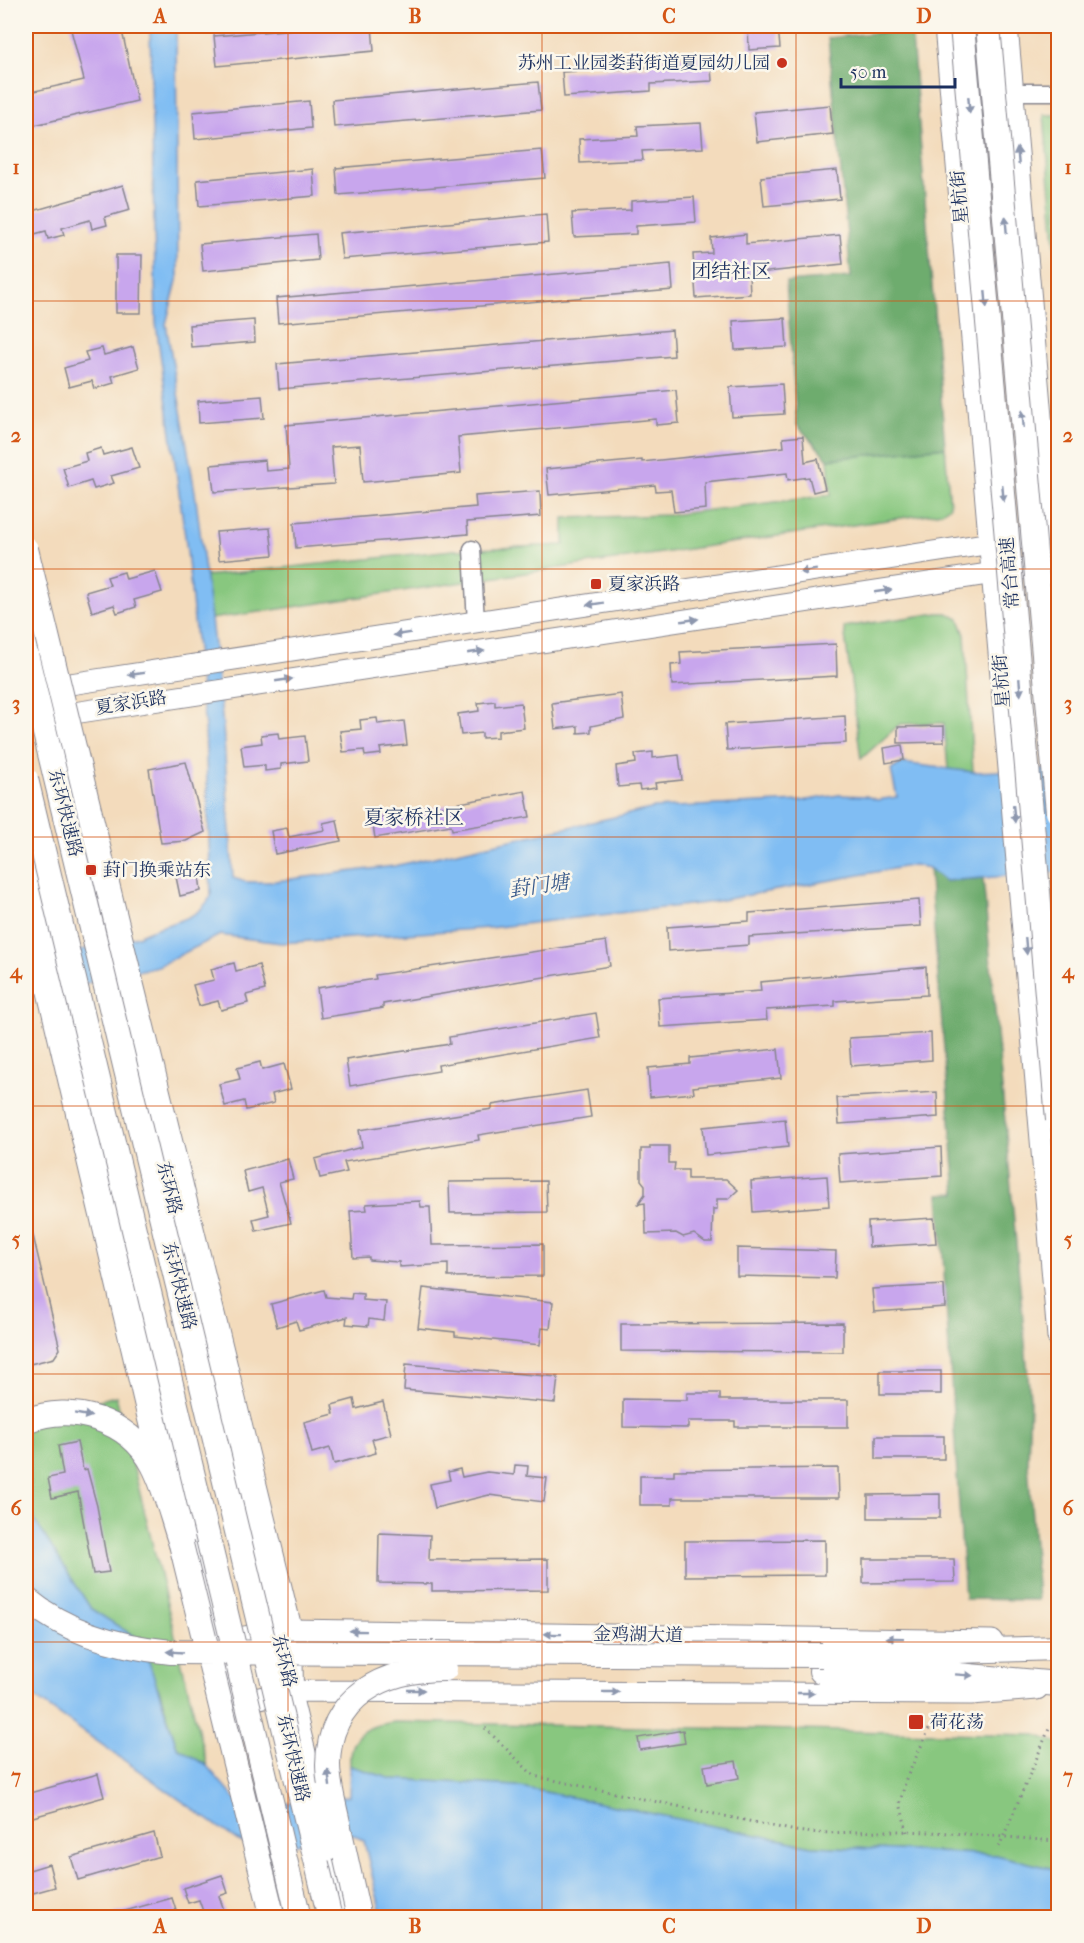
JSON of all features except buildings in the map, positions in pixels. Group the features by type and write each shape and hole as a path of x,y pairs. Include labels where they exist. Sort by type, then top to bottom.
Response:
{"highway":[{"name":"常台高速","path":"962,26 1059,1120"},
{"name":"常台高速","path":"988,26 1059,812"},
{"path":"26,549 179,1178 284,1630 291,1691"},
{"name":"东环快速路","path":"26,654 330,1917"},
{"name":"东环快速路","path":"26,779 299,1917"},
{"path":"26,892 158,1453 187,1509"},
{"path":"26,1421 62,1413 103,1420 136,1443 156,1470 181,1544 273,1917"},
{"path":"26,1599 51,1617 88,1635 124,1646 171,1652 821,1663 1059,1686"},
{"path":"359,1917 329,1779 329,1752 342,1713 361,1693 383,1679 414,1670 821,1663 1059,1647"}],"main road":[{"name":"星杭街","path":"945,26 1059,1337"},
{"path":"1007,26 1059,612"},
{"name":"夏家浜路","path":"26,697 47,686 222,662 1051,534"},
{"name":"夏家浜路","path":"26,714 54,716 226,688 994,575 1054,564"},
{"path":"643,597 648,626"},
{"name":"东环路","path":"26,600 268,1597 284,1630"},
{"path":"26,836 284,1917"},
{"path":"211,1609 268,1597"},
{"name":"金鸡湖大道","path":"218,1641 284,1630 962,1639 1059,1647"},
{"path":"233,1704 291,1691 971,1694 1059,1686"},
{"name":"东环路","path":"291,1691 344,1917"}],"street":[{"path":"1012,92 1057,91"},
{"path":"472,549 476,623"}],"path":[{"path":"907,1832 900,1803 906,1779 930,1727"},
{"path":"485,1728 534,1776 796,1831 971,1833 1057,1841"},
{"path":"999,1847 1048,1729"}],"green space":[{"path":"900,26 911,26 945,447 828,459 797,425 786,282 851,277 828,38 900,30"},
{"path":"1044,115 1058,115 1058,278"},
{"path":"945,447 950,506 942,512 211,619 205,576 453,550 564,545 564,518 670,515 831,495 828,459"},
{"path":"947,613 959,619 965,635 973,772 948,769 944,723 900,724 861,759 844,627"},
{"path":"929,868 945,881 983,878 1030,1398 1028,1463 1038,1600 965,1599 939,1194 956,1193"},
{"path":"116,1396 207,1766 177,1747 160,1692 132,1635 91,1609 26,1507 26,1419"},
{"path":"394,1722 1036,1735 1058,1743 1058,1870 996,1855 812,1846 515,1786 392,1779 350,1766 352,1746 360,1733 375,1726"}],"water":[{"name":"葑门塘","path":"150,26 176,26 178,277 166,324 195,492 211,619 223,726 233,878 246,882 268,882 394,866 655,808 801,801 839,795 866,796 877,800 897,797 891,770 902,763 973,772 1058,769 1058,872 945,881 929,868 914,865 706,903 489,928 281,943 220,935 158,966 37,995 26,994 26,964 138,936 179,921 197,912 211,896 205,728 187,551 156,323"},
{"path":"26,1507 91,1609 132,1635 147,1656 177,1747 207,1766 244,1809 349,1796 350,1766 392,1779 515,1786 812,1846 996,1855 1058,1870 1058,1917 382,1917 364,1841 354,1835 257,1850 237,1840 26,1691"}],"place":[{"name":"苏州工业园娄葑街道夏园幼儿园","path":"782,63"},
{"name":"夏家浜路","path":"596,584"},
{"name":"葑门换乘站东","path":"91,870"},
{"name":"荷花荡","path":"916,1722"}],"district":[{"name":"团结社区","path":"731,271"},
{"name":"夏家桥社区","path":"414,817"}]}
